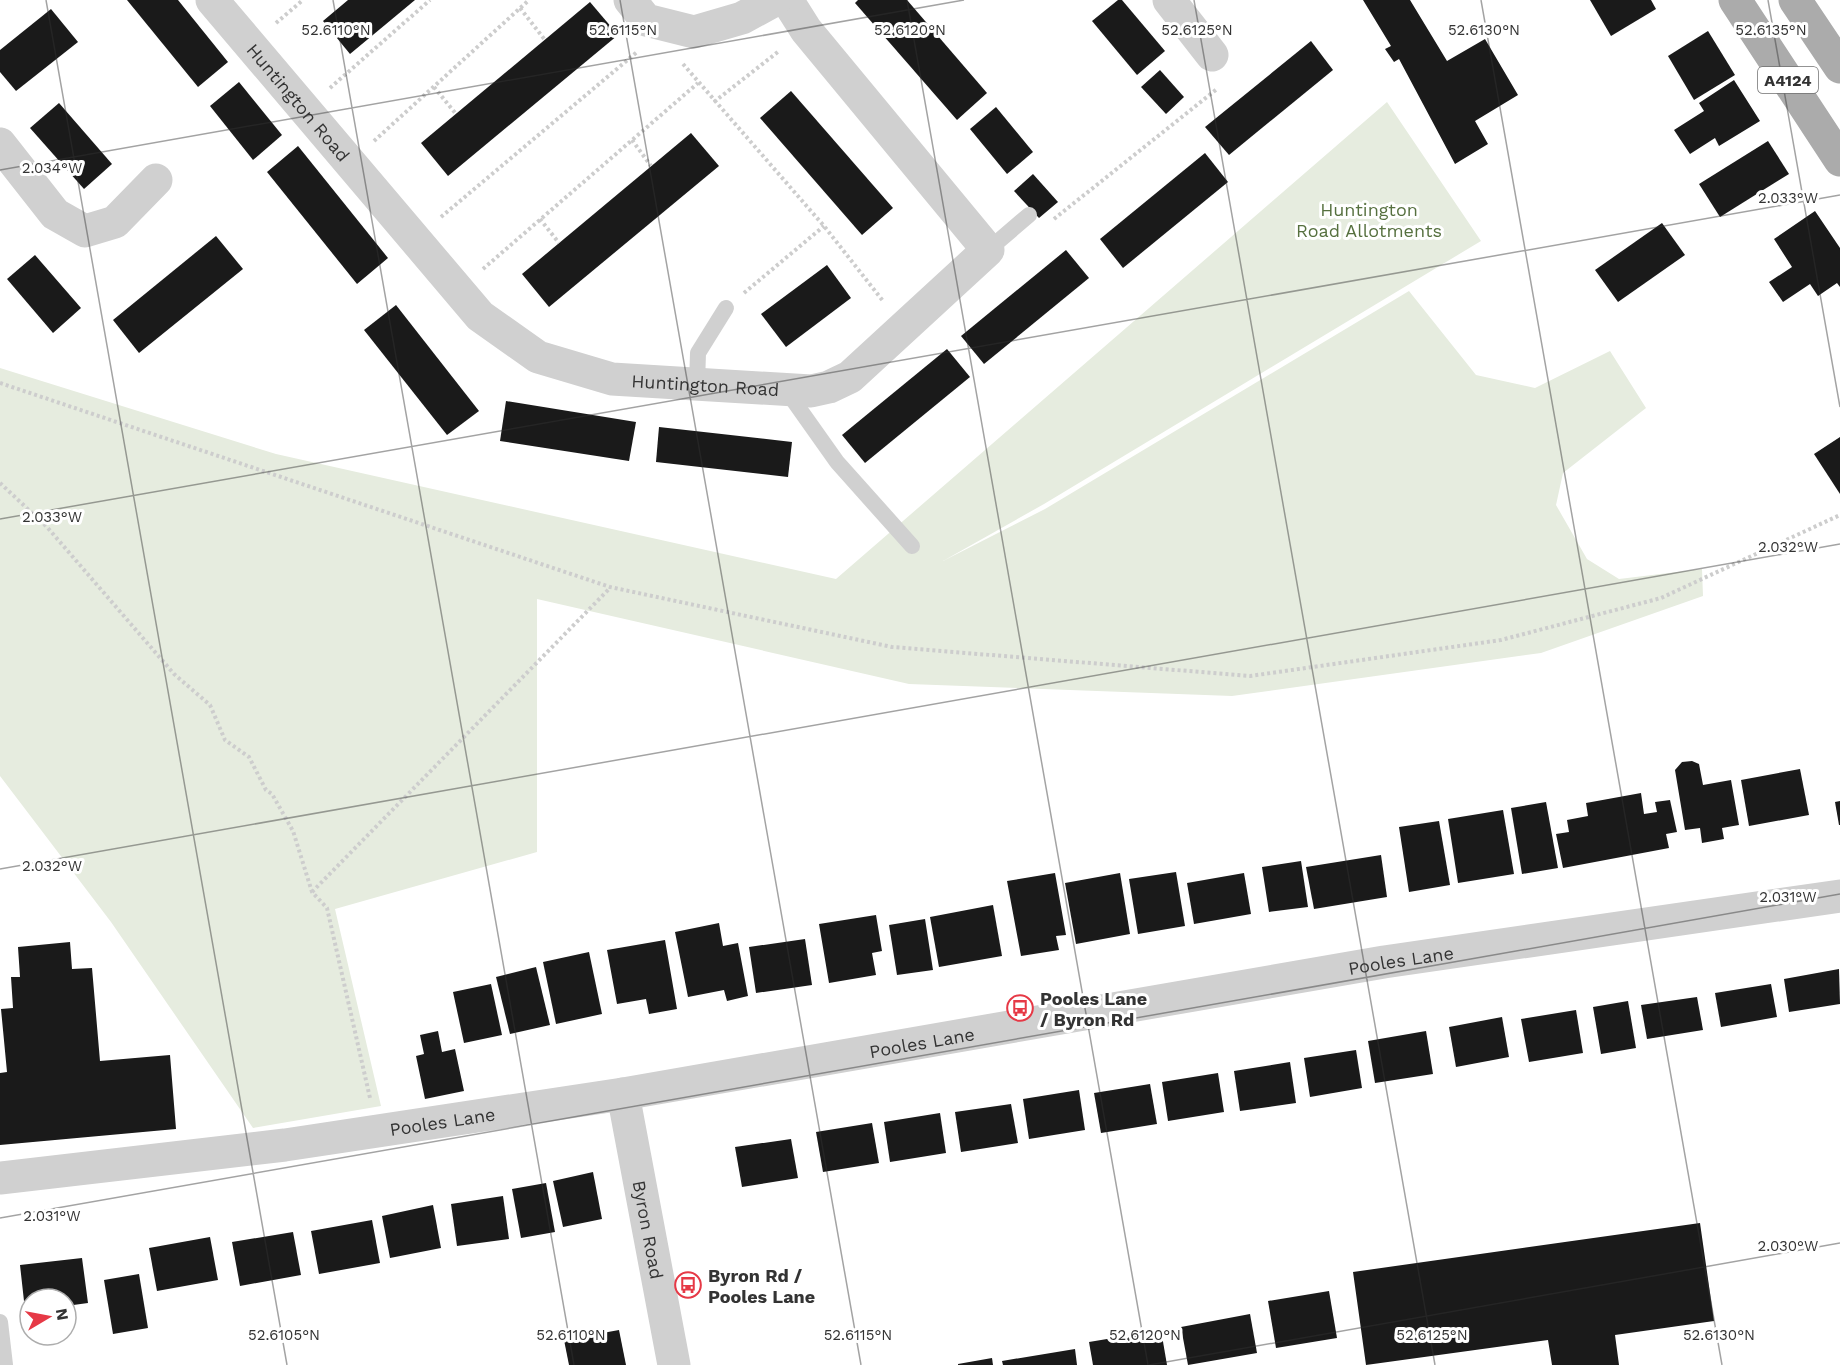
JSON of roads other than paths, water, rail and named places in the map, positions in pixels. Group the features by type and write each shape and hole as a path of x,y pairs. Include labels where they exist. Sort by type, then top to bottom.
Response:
{"main road":[{"name":"A4124","path":"1735,0 1840,160"},
{"name":"A4124","path":"1796,0 1840,67"}],"street":[{"name":"Huntington Road","path":"212,0 480,316 538,357 612,379 811,391 829,387 850,377 988,250"},
{"path":"638,10 694,32 742,18 775,0"},
{"path":"787,0 806,30 988,250"},
{"path":"1169,0 1212,56"},
{"path":"0,144 55,214 85,231 115,222 156,180"},
{"name":"Pooles Lane","path":"0,1178 285,1145 623,1094 1384,962 1840,896"},
{"name":"Byron Road","path":"623,1094 674,1365"}],"lane":[{"path":"988,250 1029,215"},
{"path":"697,384 699,352 726,308"},
{"path":"785,390 837,462 912,546"},
{"path":"0,1322 5,1365"}],"place":[{"name":"Pooles Lane / Byron Rd","path":"1020,1008"},
{"name":"Byron Rd / Pooles Lane","path":"688,1285"}],"park label":[{"name":"Huntington Road Allotments","path":"1369,219"}]}
